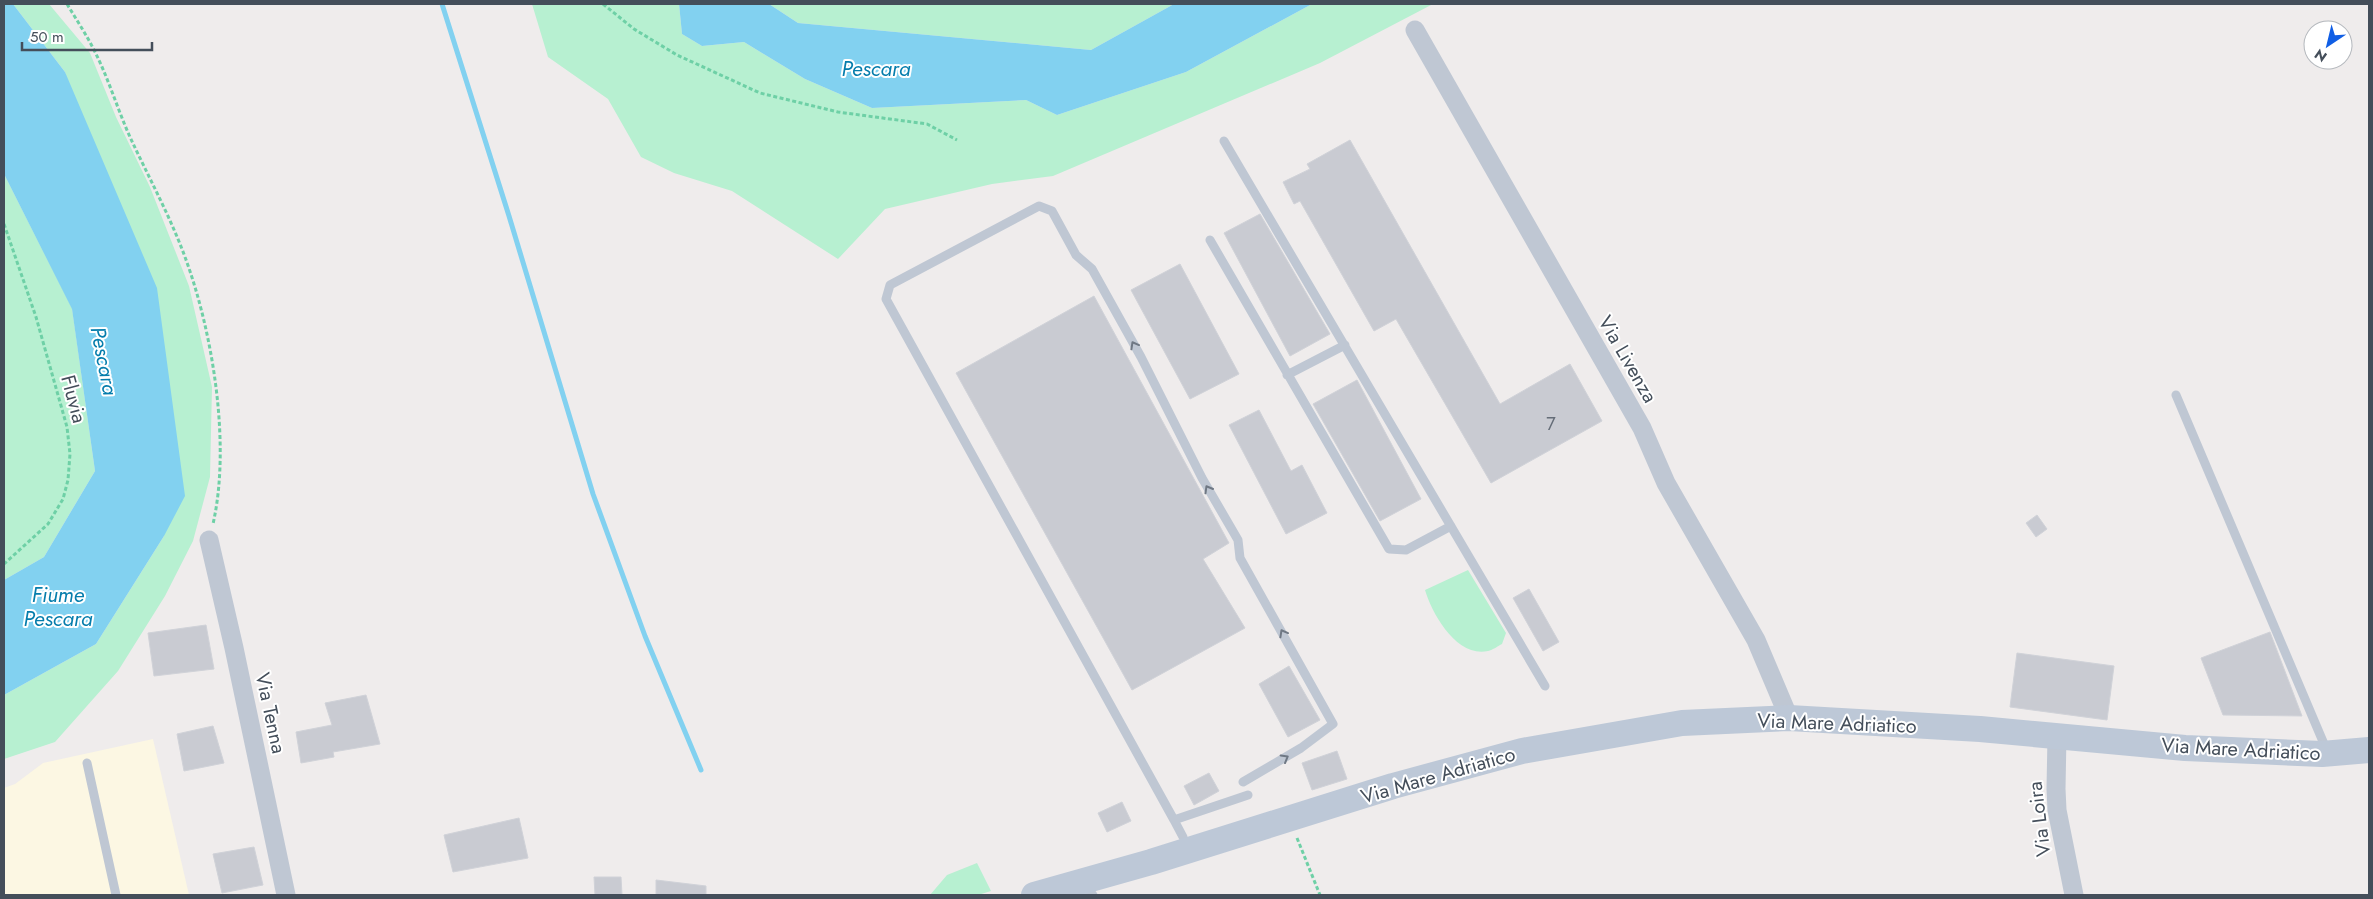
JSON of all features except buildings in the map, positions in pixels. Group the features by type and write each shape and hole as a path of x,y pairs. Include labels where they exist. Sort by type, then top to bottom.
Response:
{"main road":[{"name":"Via Mare Adriatico","path":"1255,814 1290,819 1393,786 1522,750 1682,723 1789,718 1980,729 2185,748 2328,754 2369,750"},
{"name":"Via Mare Adriatico","path":"1034,895 1087,889 1151,862 1188,834 1209,827 1289,804 1315,811"}],"street":[{"name":"Via Livenza","path":"1415,30 1642,428 1666,483 1756,640 1789,718"},
{"name":"Via Tenna","path":"209,540 234,648 286,895"},
{"name":"Via Loira","path":"2058,736 2057,810 2074,895"}],"lane":[{"path":"1224,141 1545,686"},
{"path":"1188,834 886,299 890,285 1039,206 1052,211 1076,255 1092,269 1141,357 1202,478 1238,540 1240,558 1332,724 1301,748 1243,782"},
{"path":"1210,240 1388,549 1406,550 1451,526"},
{"path":"1287,375 1345,346"},
{"path":"2176,395 2328,754"},
{"path":"87,763 116,895"}],"path":[{"path":"67,4 94,51 120,115 184,256 200,305 217,396 219,440 217,505 209,540"},
{"path":"603,4 634,29 678,55 760,93 838,112 927,124 957,140"},
{"name":"Fluvia","path":"4,224 36,317 67,427 70,454 68,480 63,499 48,524 4,564"},
{"path":"1290,819 1320,895"}],"shaded area":[{"path":"153,739 189,895 4,895 4,788 15,784 43,763"}],"green space":[{"path":"13,4 49,4 90,53 116,117 150,187 189,286 212,387 210,477 193,541 165,596 118,671 55,742 4,759 4,695 96,644 164,536 65,72"},
{"path":"532,4 679,4 682,34 702,46 744,42 805,79 872,108 1026,100 1057,115 1186,72 1312,4 1433,4 1320,63 1053,176 992,184 885,209 838,259 732,191 674,173 641,157 608,99 548,57"},
{"path":"769,4 1174,4 1091,50 798,23"},
{"path":"4,174 72,308 95,471 44,557 4,580"},
{"path":"1468,570 1506,633 1502,644 1488,651 1466,648 1456,641 1433,611 1425,590"},
{"path":"977,863 991,891 978,895 930,895 947,875"}],"water":[{"name":"Fiume Pescara","path":"4,4 13,4 65,72 157,288 185,496 164,536 96,644 4,695 4,580 44,557 95,471 72,309 4,174"},
{"name":"Pescara","path":"679,4 769,4 798,23 1091,50 1174,4 1312,4 1186,72 1057,115 1026,100 872,108 805,79 744,42 702,46 682,34"}],"waterway":[{"path":"442,4 509,216 593,494 645,636 701,770"}]}
